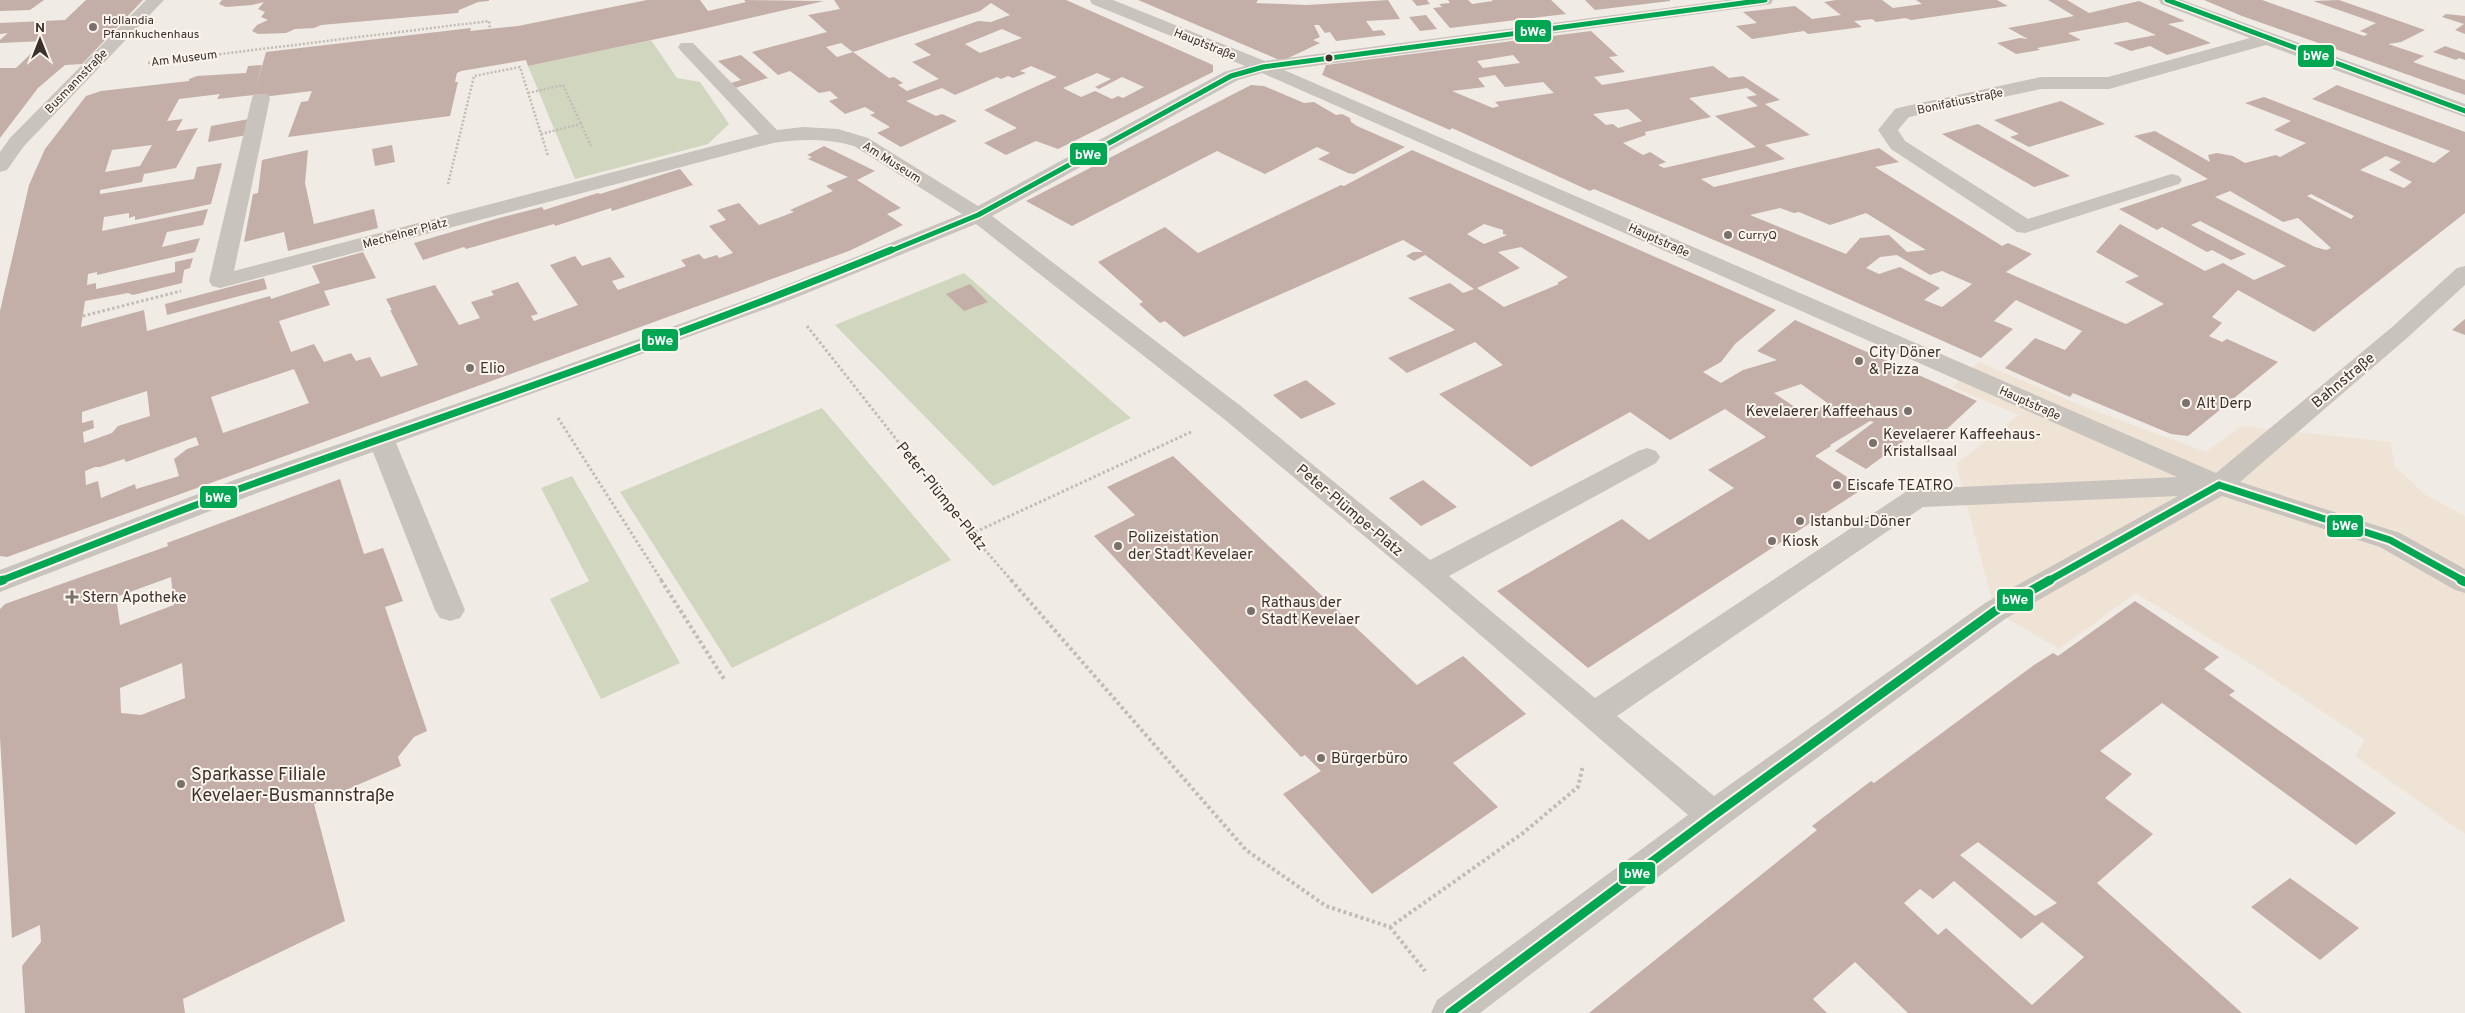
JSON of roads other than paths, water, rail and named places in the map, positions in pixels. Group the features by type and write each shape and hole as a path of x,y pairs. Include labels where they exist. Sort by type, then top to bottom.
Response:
{"street":[{"name":"Busmannstraße","path":"0,166 17,142 156,0"},
{"name":"Hauptstraße","path":"1098,0 1263,67 2219,485"},
{"path":"0,581 247,486 537,386 782,295 978,215 1231,76 1263,67 1765,0"},
{"path":"2167,0 2267,40 2465,112"},
{"name":"Bonifatiusstraße","path":"2172,180 2025,227 1898,145 1888,130 1902,113 2041,83 2109,83 2267,40"},
{"path":"687,47 772,137"},
{"name":"Mechelner Platz","path":"261,98 220,281 772,137"},
{"name":"Am Museum","path":"772,137 803,133 838,135 861,142 978,215"},
{"name":"Peter-Plümpe-Platz","path":"978,215 1232,413 1428,574 1713,816"},
{"name":"Bahnstraße","path":"1452,1011 1713,816 1995,610 2219,485 2399,333 2465,273"},
{"path":"381,439 450,610"},
{"path":"1428,574 1647,457"},
{"path":"1594,715 1917,498 2219,485 2390,540 2465,582"}],"place":[{"name":"Hollandia Pfannkuchenhaus","path":"93,27"},
{"name":"CurryQ","path":"1728,235"},
{"name":"City Döner & Pizza","path":"1859,361"},
{"name":"Elio","path":"470,368"},
{"name":"Alt Derp","path":"2186,403"},
{"name":"Kevelaerer Kaffeehaus","path":"1908,411"},
{"name":"Kevelaerer Kaffeehaus- Kristallsaal","path":"1873,443"},
{"name":"Eiscafe TEATRO","path":"1837,485"},
{"name":"Istanbul-Döner","path":"1800,521"},
{"name":"Kiosk","path":"1772,541"},
{"name":"Polizeistation der Stadt Kevelaer","path":"1118,546"},
{"name":"Stern Apotheke","path":"72,597"},
{"name":"Rathaus der Stadt Kevelaer","path":"1251,611"},
{"name":"Bürgerbüro","path":"1321,758"},
{"name":"Sparkasse Filiale Kevelaer-Busmannstraße","path":"181,784"}]}
